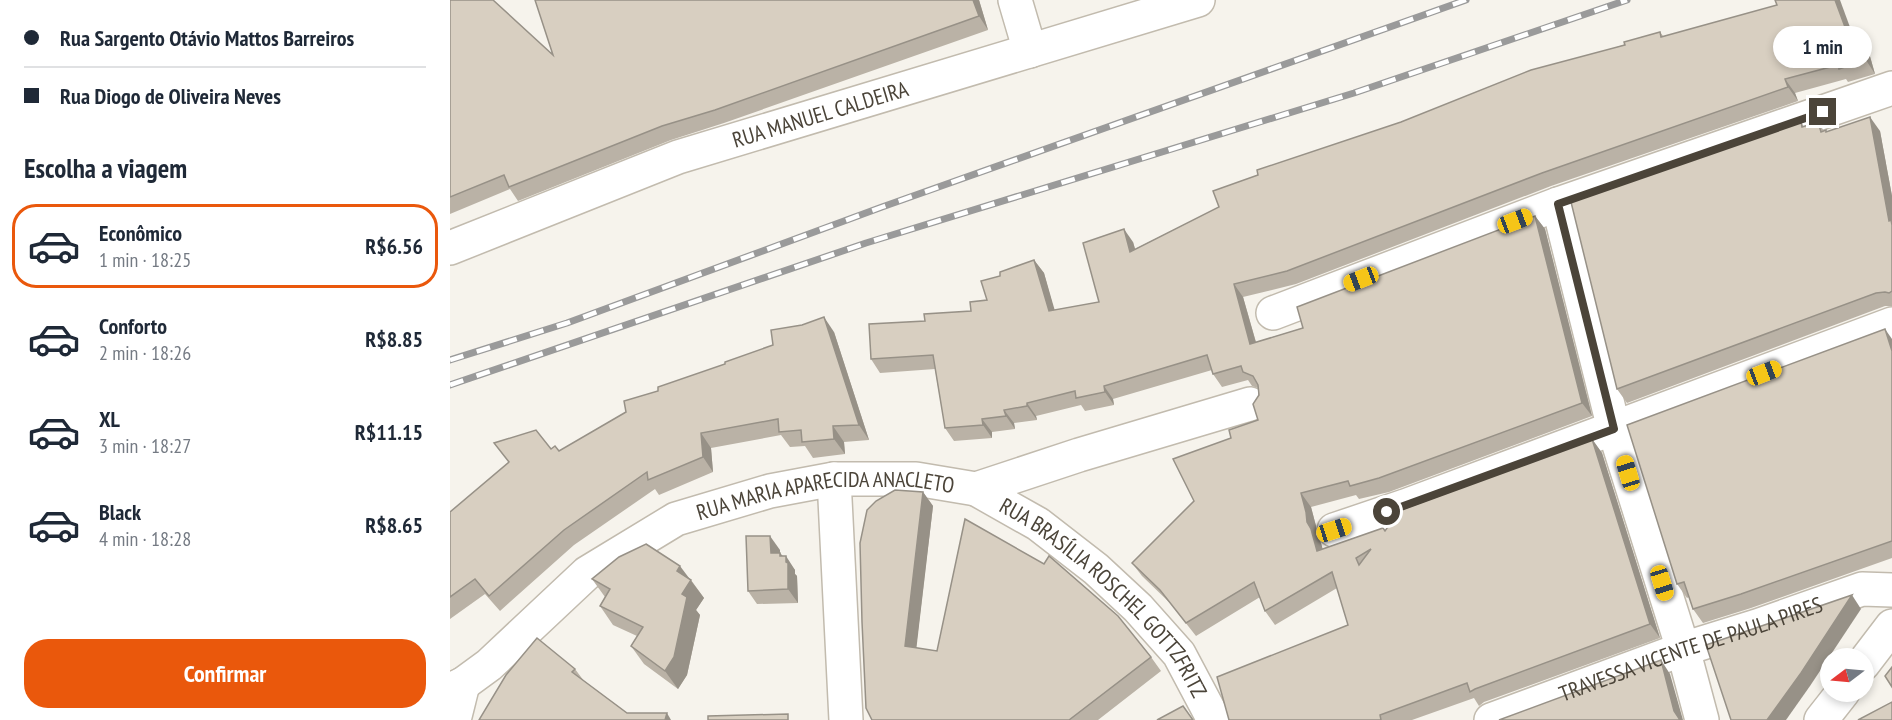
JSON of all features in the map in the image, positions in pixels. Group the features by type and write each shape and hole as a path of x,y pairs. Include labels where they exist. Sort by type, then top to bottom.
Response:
{"street":[{"path":"1015,0 1030,51"},
{"name":"RUA MANUEL CALDEIRA","path":"450,248 678,157 1198,0"},
{"path":"1273,313 1558,204 1892,88"},
{"path":"1558,204 1614,429 1683,649 1702,720"},
{"path":"1334,530 1614,429 1892,324"},
{"name":"RUA MARIA APARECIDA ANACLETO","path":"457,687 489,664 587,573 676,519 770,491 834,479 916,479 976,489 1079,455 1250,404"},
{"path":"834,479 846,720"},
{"name":"RUA BRASÍLIA ROSCHEL GOTTZFRITZ","path":"976,489 1038,524 1096,569 1138,608 1179,654 1214,720"},
{"name":"TRAVESSA VICENTE DE PAULA PIRES","path":"1491,720 1683,649 1862,590 1892,590"},
{"path":"1874,650 1892,626"},
{"path":"454,720 457,687"},
{"path":"1821,720 1835,702"}],"building":[{"path":"450,0 493,0 553,55 535,0 973,0 979,16 715,110 662,126 509,187 504,175 450,197"},
{"path":"1775,0 1835,0 1848,35 1857,32 1866,60 1839,69 1838,65 1785,79 1788,87 1542,173 1287,271 1234,284 1250,344 1303,328 1297,307 1535,216 1582,403 1379,478 1350,486 1348,481 1301,493 1307,522 1317,551 1383,528 1385,531 1392,521 1390,514 1592,439 1650,624 1470,692 1467,683 1380,715 1381,720 1229,720 1217,677 1348,625 1332,572 1265,611 1254,582 1186,623 1160,590 1132,563 1194,501 1173,459 1231,438 1229,430 1258,420 1253,404 1259,395 1258,385 1253,376 1243,372 1241,366 1213,374 1207,355 1104,386 1105,392 1076,398 1075,391 1027,403 1027,406 1004,410 1006,416 982,419 983,425 945,428 933,355 871,359 869,324 925,321 924,314 971,311 970,302 987,300 981,281 1000,276 1000,272 1034,260 1049,311 1099,302 1083,243 1124,229 1130,252 1219,207 1213,191 1258,175 1257,170 1401,122 1531,70 1625,45 1624,42 1660,32 1661,37 1777,5","holes":["1371,549 1359,565 1356,558"]},
{"path":"1870,117 1889,221 1891,220 1892,225 1892,291 1876,293 1617,389 1571,202 1801,122 1802,127 1818,122 1821,132 1826,130 1826,132"},
{"path":"824,317 859,425 833,426 834,439 802,442 801,430 779,432 778,419 701,433 703,457 648,480 647,472 564,530 489,596 475,579 450,597 450,512 509,462 494,443 536,430 551,449 555,446 559,451 626,412 624,401 658,391 658,387 773,345 771,330 802,325"},
{"path":"1885,329 1892,351 1892,541 1693,609 1684,582 1677,584 1627,425"},
{"path":"895,490 923,492 905,646 937,651 965,519 1044,564 1049,556 1118,616 1151,657 1069,720 872,720 866,708 860,543 867,510 876,501"},
{"path":"746,536 770,536 771,553 786,556 788,589 748,591"},
{"path":"646,544 680,566 677,571 691,580 682,594 687,597 674,657 665,671 631,646 643,627 600,606 610,589 592,579 619,557"},
{"path":"1852,595 1767,720 1731,720 1706,645"},
{"path":"537,638 575,669 572,672 627,713 667,713 665,720 479,720 506,675"},
{"path":"1661,660 1674,711 1680,720 1499,720"},
{"path":"1892,667 1892,687 1885,676"},
{"path":"1892,702 1892,720 1858,720"},
{"path":"1183,706 1193,720 1157,720"},
{"path":"788,714 788,720 708,720 708,716"}],"railway":[{"path":"450,360 567,323 882,207 1466,0"},
{"path":"450,385 866,243 1354,93 1627,0"}],"route":[{"path":"1387,512 1614,429 1558,204 1823,112"}]}
